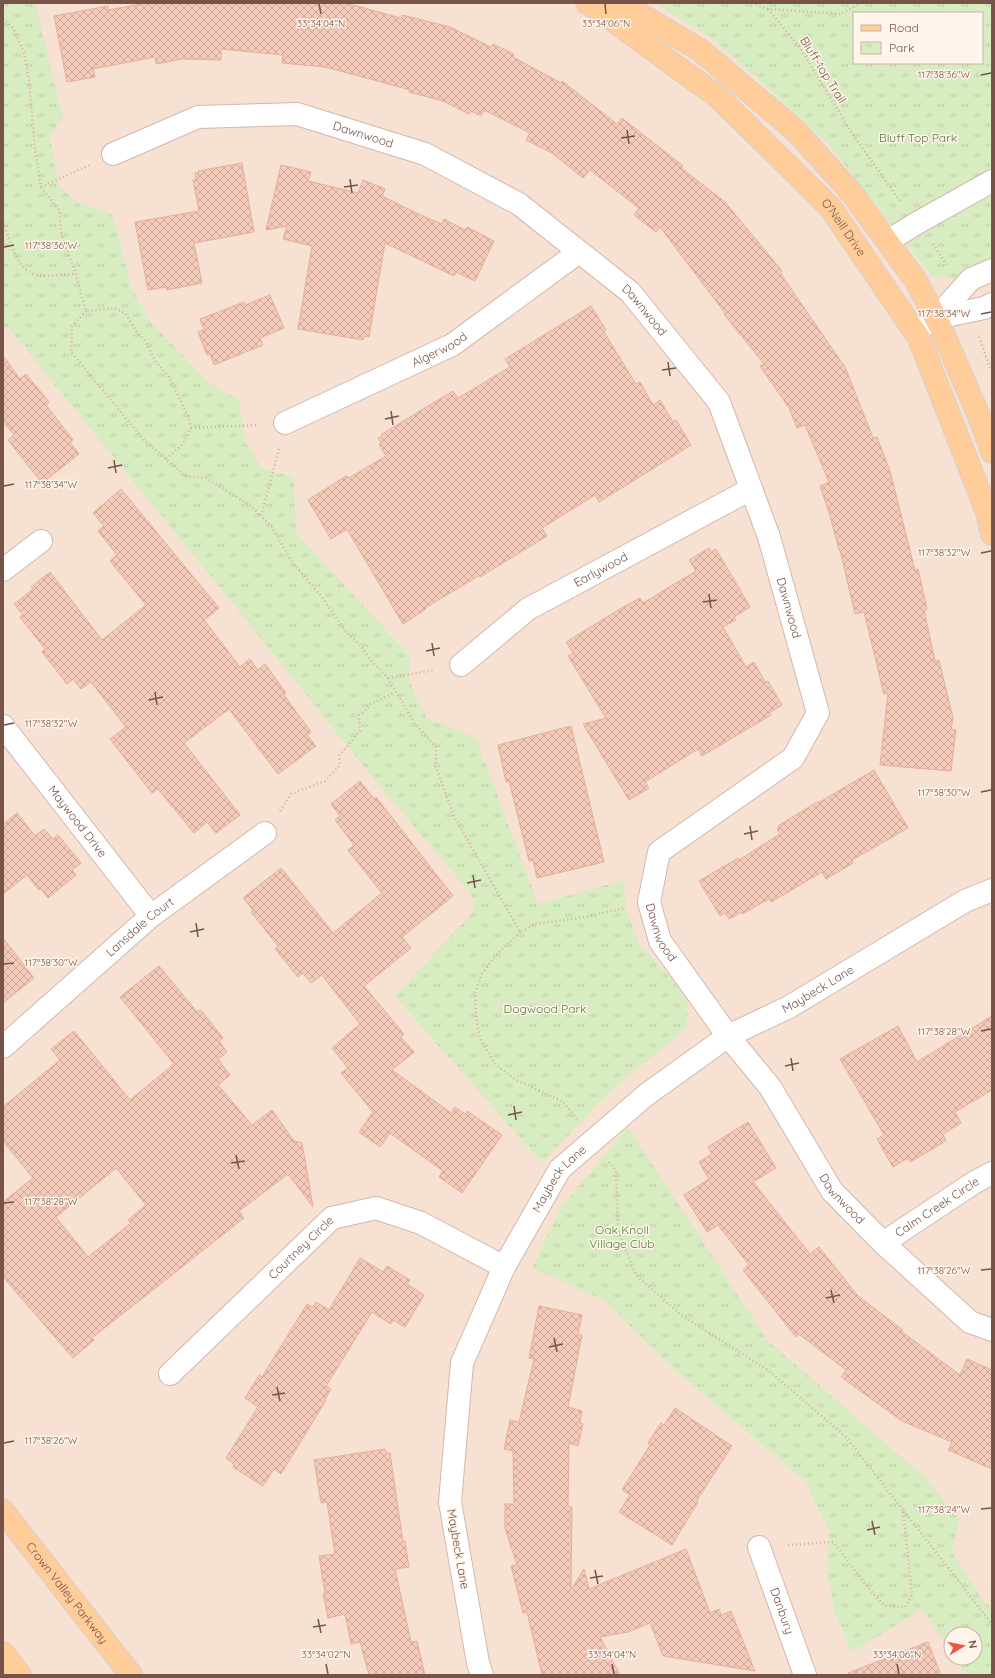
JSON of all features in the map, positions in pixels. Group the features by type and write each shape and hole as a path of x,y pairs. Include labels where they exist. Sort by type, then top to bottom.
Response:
{"main road":[{"name":"O'Neill Drive","path":"587,3 592,5 718,97 830,207 920,338 987,512 992,534"},
{"path":"621,3 700,50 796,131 851,192 916,281 936,318 979,416 992,452"},
{"name":"Crown Valley Parkway","path":"3,1511 131,1675"},
{"path":"3,1653 20,1675"}],"street":[{"name":"Dawnwood","path":"113,154 198,117 297,114 425,154 519,204 630,292 720,402 769,537 818,713 793,758 659,852 649,902 660,941 728,1036 770,1087 832,1191 883,1243 970,1322 992,1330"},
{"path":"888,241 992,181"},
{"name":"Algerwood","path":"285,423 452,346 579,252"},
{"path":"915,331 936,318 971,279 992,270"},
{"path":"936,318 984,308 992,304"},
{"name":"Earlywood","path":"460,666 528,609 751,489"},
{"path":"3,570 41,541"},
{"name":"Maywood Drive","path":"3,726 151,916"},
{"name":"Lansdale Court","path":"3,1047 151,916 265,833"},
{"name":"Maybeck Lane","path":"482,1675 478,1664 450,1502 462,1363 504,1267 560,1169 646,1094 728,1036 789,1006 965,901 992,890"},
{"name":"Calm Creek Circle","path":"883,1243 975,1182 992,1173"},
{"name":"Courtney Circle","path":"170,1374 332,1218 376,1208 421,1223 504,1267"},
{"name":"Danbury","path":"760,1547 805,1675"}],"path":[{"path":"752,3 768,9 840,14 861,3"},
{"name":"Bluff-top Trail","path":"768,9 800,48 853,135 917,223"},
{"path":"3,18 13,28 24,53 29,81 35,149 41,187 60,211 59,225 66,252 76,274 86,311"},
{"path":"41,187 113,154"},
{"path":"3,223 17,258 28,271 40,276 76,274"},
{"path":"166,459 183,444 192,428 188,416 168,377 156,361 146,342 135,330 126,314 114,308 86,311 72,326 71,352 144,440 185,476 206,478 251,506 262,516 272,528 292,562 321,596 347,633 361,646 371,661 388,678 415,724 436,747 436,767 454,816 520,932"},
{"path":"192,428 285,423 262,516"},
{"path":"388,678 460,666"},
{"path":"265,833 291,794 325,781 340,765 339,756 360,731 359,715 365,711 370,703 376,702 395,692"},
{"path":"649,902 585,917 536,924 520,932 495,956 482,974 475,993 476,1016 480,1040 496,1065 516,1080 563,1102 594,1140 616,1171 618,1230 636,1275 681,1315 770,1371 846,1437 992,1624"},
{"path":"760,1547 833,1542 852,1564 870,1592 885,1606 905,1607 912,1595 903,1510"}],"shaded area":[{"path":"3,3 992,3 992,1675 3,1675"}],"green space":[{"name":"Dogwood Park","path":"3,3 35,3 63,118 49,135 59,186 78,203 112,214 131,285 149,320 209,383 239,400 245,441 263,469 294,477 296,532 409,655 409,681 427,718 476,738 538,904 624,880 626,910 640,945 688,997 686,1029 611,1090 542,1163 395,996 473,912 473,901 469,891 374,779 7,326 3,329"},
{"name":"Bluff Top Park","path":"655,3 992,3 992,264 950,279 940,278 930,274 827,142 717,42"},
{"name":"Oak Knoll Village Club","path":"628,1127 768,1341 927,1479 959,1519 952,1552 982,1600 992,1608 992,1675 966,1675 960,1666 983,1666 983,1626 943,1626 943,1640 923,1609 852,1652 835,1614 827,1574 829,1531 806,1482 675,1370 604,1300 532,1268 560,1209"}],"building":[{"path":"146,3 346,3 401,18 402,15 450,27 491,47 493,44 514,54 513,57 561,83 562,81 617,124 622,118 683,166 681,168 725,202 782,271 780,273 845,367 873,438 877,437 890,471 915,570 918,569 927,609 924,610 935,661 939,660 953,718 951,729 956,730 951,771 880,765 888,693 884,694 864,612 855,614 840,550 820,486 829,482 805,425 797,428 789,408 760,366 764,364 724,314 725,313 660,227 656,232 634,215 639,208 590,170 583,178 552,153 526,140 530,133 484,110 481,116 471,111 469,114 443,101 409,92 410,90 385,83 325,67 282,63 283,55 221,49 221,60 182,59 156,64 155,57 93,69 95,77 67,82 54,16 108,6 108,10"},
{"path":"242,163 254,232 194,243 202,283 167,290 166,287 148,290 135,222 199,211 193,180 196,179 195,173 199,173 198,171"},
{"path":"281,165 311,172 308,181 358,193 363,180 385,189 382,196 414,212 442,224 444,219 465,230 467,227 494,241 475,281 456,272 454,276 385,243 369,337 364,336 363,340 298,329 312,246 283,239 287,226 266,230"},
{"path":"270,295 284,328 260,338 263,345 214,365 210,354 207,355 198,332 204,330 200,319 244,302 245,305"},
{"path":"591,306 606,330 604,332 636,384 640,382 653,405 660,400 673,422 676,420 691,445 599,502 595,495 542,528 547,536 480,577 480,575 425,608 426,609 403,624 347,529 331,539 308,500 346,476 349,478 386,456 379,444 381,443 378,438 382,436 382,434 453,391 458,398 510,367 505,359"},
{"path":"3,356 20,379 26,374 49,402 46,405 73,440 70,442 79,454 42,483 8,440 14,435 3,421"},
{"path":"121,489 219,608 204,620 240,667 250,659 258,670 265,664 286,693 284,695 311,732 307,735 316,746 278,774 229,709 184,743 240,815 216,833 207,822 194,833 158,789 152,793 110,739 126,727 91,682 81,689 73,679 67,684 42,652 45,649 20,617 23,615 14,604 33,589 31,587 50,572 102,640 146,605 110,561 117,555 98,531 104,526 93,513"},
{"path":"709,548 711,552 716,549 750,607 734,617 736,620 723,627 746,667 754,662 765,682 768,681 782,705 769,713 771,715 702,756 698,749 645,782 649,788 629,800 583,724 606,718 568,656 573,653 566,642 640,598 643,603 696,571 689,560"},
{"path":"571,726 604,862 537,878 533,860 529,861 509,781 506,782 498,745"},
{"path":"874,770 908,828 852,860 853,863 826,879 822,872 771,902 769,899 742,914 741,912 729,919 725,913 720,916 699,881 738,858 739,860 780,834 777,829 779,828 778,826"},
{"path":"360,781 374,799 376,797 453,896 402,937 411,948 364,986 404,1034 401,1037 414,1052 392,1070 451,1113 455,1107 465,1114 467,1111 502,1135 462,1193 439,1177 443,1171 390,1133 380,1147 359,1132 373,1112 341,1073 348,1068 332,1048 360,1024 322,975 311,983 303,973 298,977 275,949 278,946 251,912 253,910 243,898 281,868 333,933 382,893 348,850 354,845 335,820 340,816 331,804"},
{"path":"17,813 35,836 44,829 53,839 58,835 81,863 72,870 76,875 48,898 41,889 39,890 27,875 3,894 3,824"},
{"path":"3,938 34,978 3,1003"},
{"path":"159,966 197,1012 201,1010 223,1038 219,1041 227,1052 218,1059 230,1075 218,1085 252,1125 272,1110 294,1141 302,1143 313,1207 288,1174 239,1211 244,1218 92,1338 94,1340 73,1358 3,1277 3,1202 33,1178 3,1141 3,1107 60,1060 51,1049 74,1031 130,1100 174,1064 120,997","holes":["116,1168 146,1205 128,1220 131,1223 88,1257 56,1217"]},
{"path":"992,1016 992,1090 955,1112 961,1123 943,1134 946,1141 910,1162 908,1158 893,1167 877,1139 884,1135 840,1059 898,1026 917,1062"},
{"path":"748,1122 776,1168 753,1182 810,1254 819,1247 858,1296 903,1330 901,1331 960,1375 967,1359 992,1370 992,1469 948,1450 952,1442 902,1421 841,1377 846,1370 799,1334 796,1337 743,1270 749,1265 718,1225 707,1232 684,1195 709,1179 699,1162 712,1154 708,1147"},
{"path":"360,1258 383,1272 387,1266 410,1280 407,1284 424,1295 405,1327 393,1320 391,1324 372,1312 326,1386 331,1389 325,1399 326,1400 281,1474 274,1469 263,1486 233,1467 234,1464 226,1458 258,1407 245,1398 259,1375 262,1377 307,1304 313,1307 316,1302 329,1310"},
{"path":"539,1306 582,1315 578,1335 582,1335 568,1407 582,1411 580,1423 583,1424 578,1446 569,1443 568,1507 572,1507 571,1590 584,1569 589,1589 686,1549 710,1613 719,1609 721,1615 731,1611 755,1671 663,1656 650,1623 628,1632 600,1637 620,1675 542,1675 527,1612 523,1613 511,1566 517,1565 505,1528 505,1504 514,1504 513,1451 504,1449 510,1420 519,1422 534,1359 529,1358"},
{"path":"675,1408 732,1446 697,1500 698,1502 672,1545 619,1512 630,1495 622,1490 650,1445 648,1443 661,1423 664,1425"},
{"path":"385,1449 386,1453 390,1453 403,1542 405,1541 409,1567 395,1569 411,1642 417,1641 425,1675 369,1675 360,1642 351,1644 345,1614 328,1618 323,1594 325,1593 319,1556 335,1554 327,1502 321,1503 314,1460"},
{"path":"928,1642 941,1675 848,1675 848,1673"}]}
